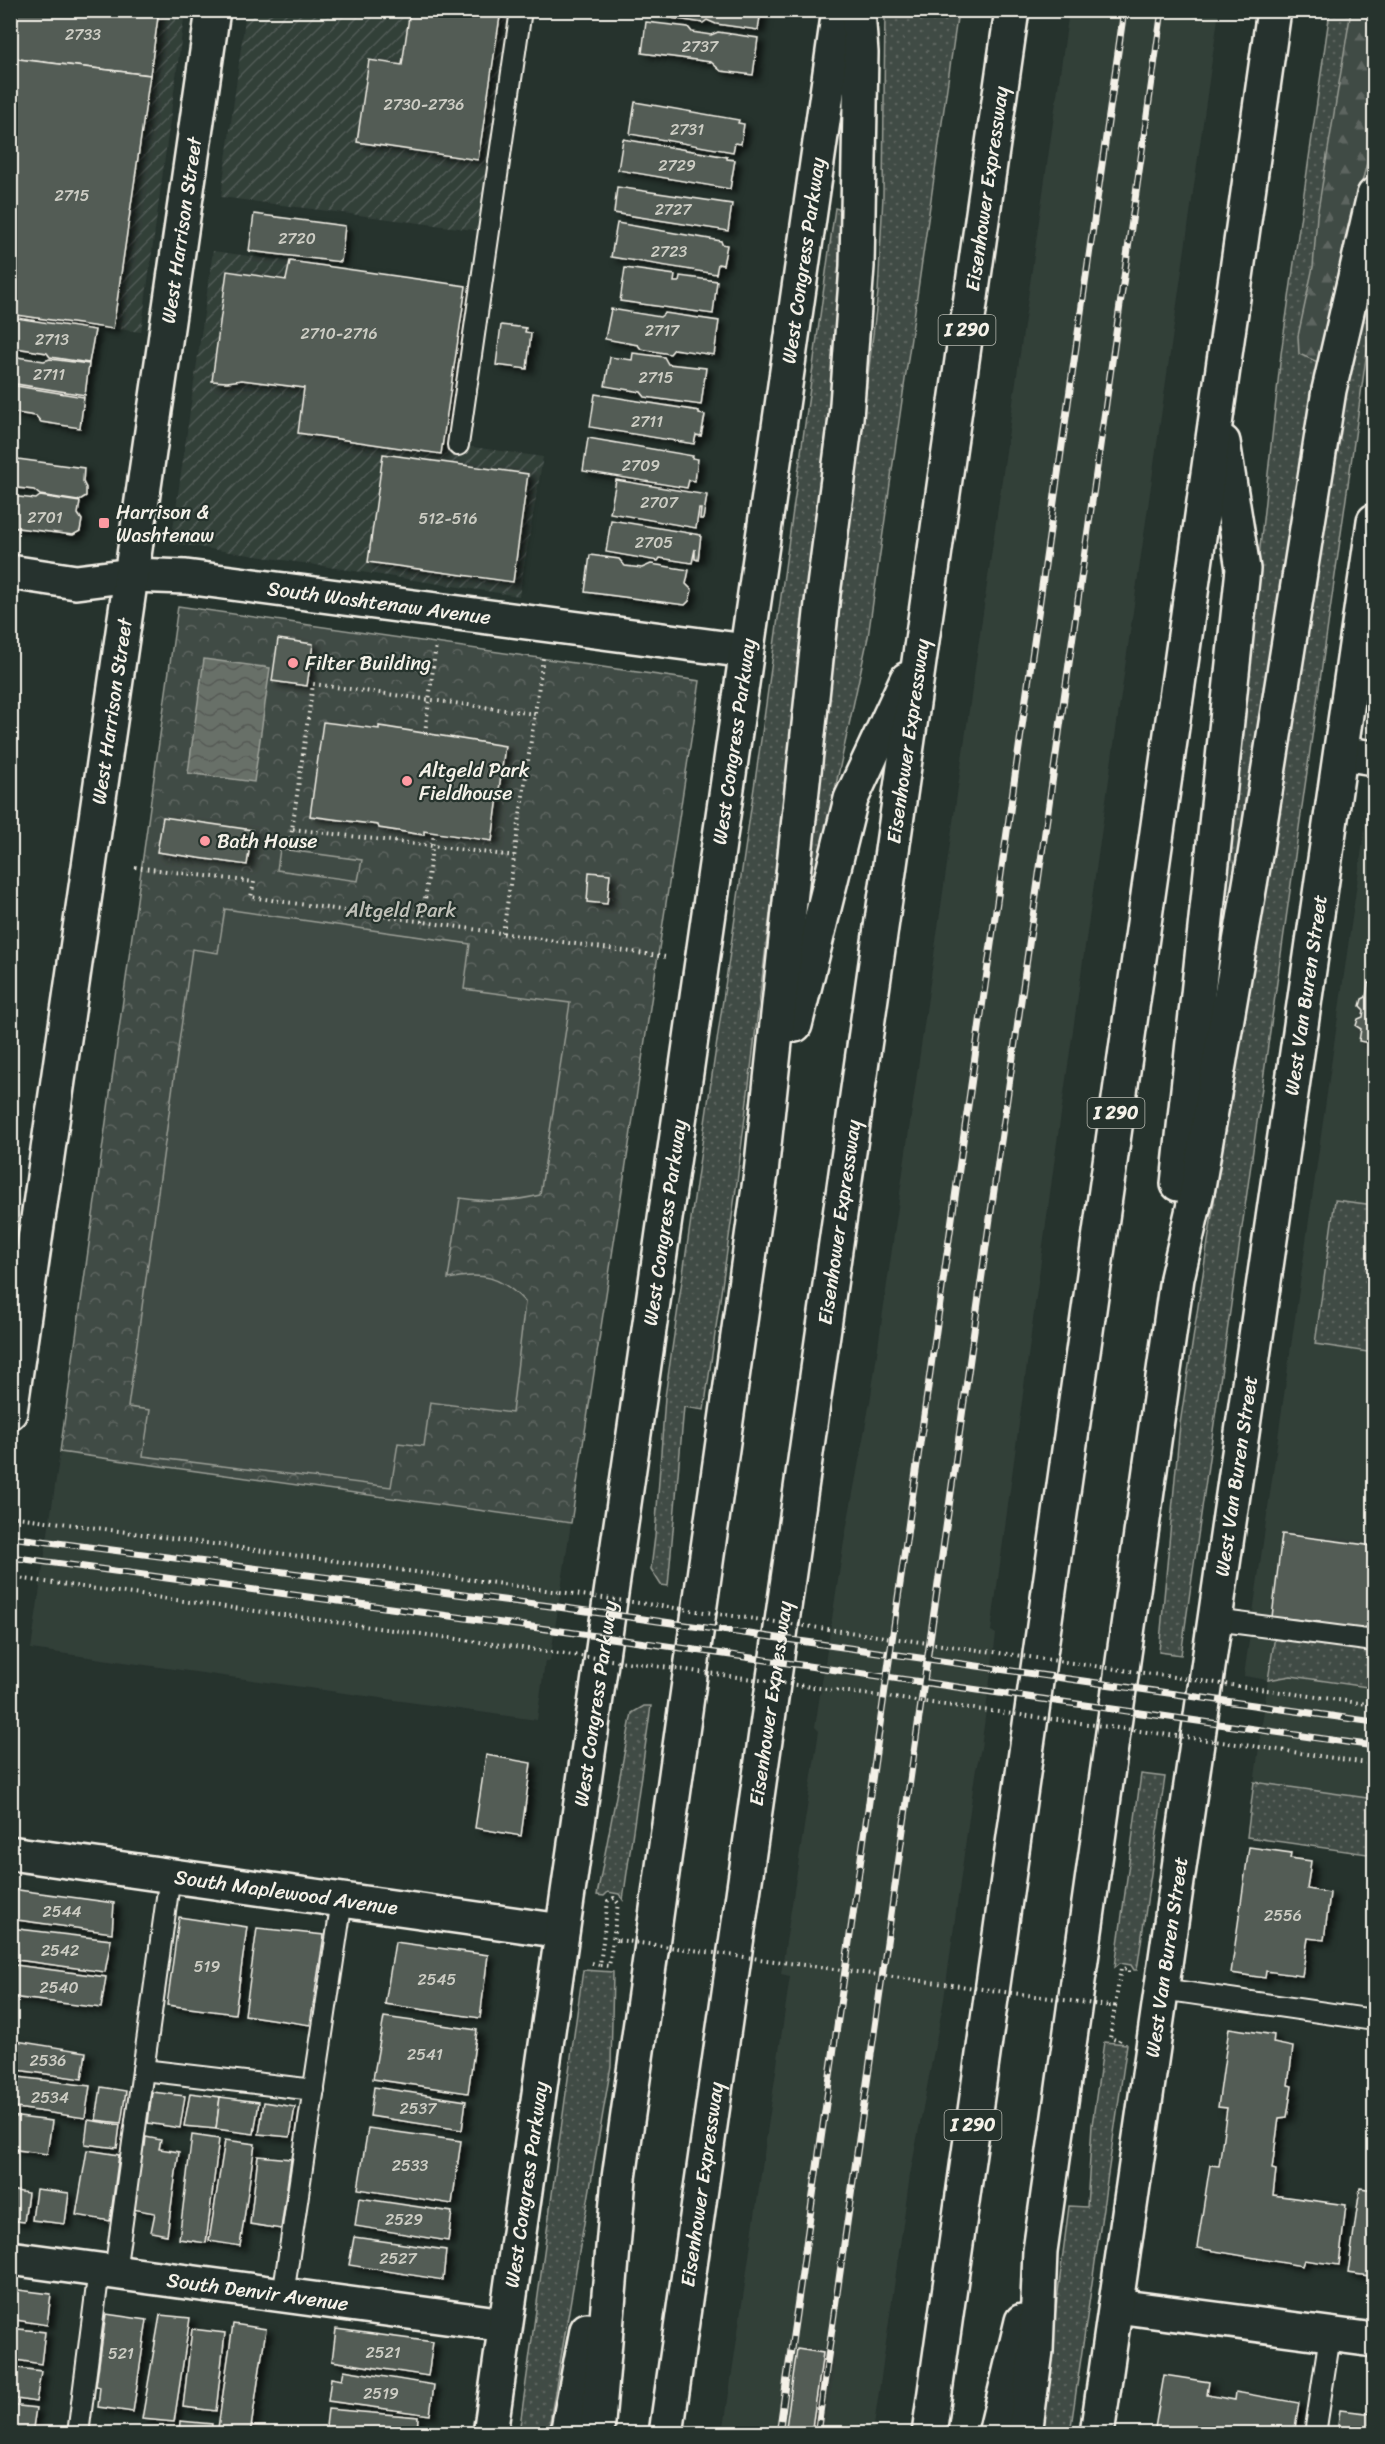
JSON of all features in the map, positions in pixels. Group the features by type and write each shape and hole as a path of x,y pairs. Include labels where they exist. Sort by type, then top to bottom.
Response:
{"main road":[{"name":"West Harrison Street","path":"10,1412 213,10"},
{"name":"West Congress Parkway","path":"490,2433 839,10"},
{"path":"597,2433 617,2199 626,2125 761,1173 824,594 846,418 857,266 861,54 858,10"},
{"name":"Eisenhower Expressway","path":"666,2433 1012,10"},
{"name":"I 290","path":"929,2433 1274,10"},
{"path":"1025,2433 1036,2351 1040,2251 1177,1278 1198,1187 1329,390 1374,195"},
{"path":"1177,1278 1178,1185 1243,569 1218,409"},
{"name":"West Van Buren Street","path":"1097,2433 1374,521"},
{"name":"South Washtenaw Avenue","path":"10,572 76,582 132,575 186,577 746,651"},
{"path":"761,1173 784,1067 851,799 922,649"},
{"path":"1341,753 1374,758"},
{"name":"South Maplewood Avenue","path":"10,1853 562,1931"},
{"path":"567,2433 626,2125"},
{"path":"995,2433 1040,2251"},
{"name":"South Denvir Avenue","path":"10,2258 505,2325"},
{"path":"1116,2306 1374,2340"}],"lane":[{"path":"458,445 521,10"},
{"path":"1215,1620 1374,1641"},
{"path":"78,2433 143,2070 171,1876"},
{"path":"283,2295 342,1900"},
{"path":"1162,1989 1374,2020"},
{"path":"143,2070 314,2090"},
{"path":"1315,2433 1330,2335"}],"path":[{"path":"425,732 436,642"},
{"path":"502,933 544,657"},
{"path":"289,850 314,684 535,714"},
{"path":"293,829 514,856"},
{"path":"422,922 434,833"},
{"path":"135,867 254,882 252,897 666,957"},
{"path":"10,1516 1374,1705"},
{"path":"10,1577 1374,1764"},
{"path":"582,1961 600,1965 609,1966 616,1940 618,1903 614,1898 608,1901 600,1965"},
{"path":"616,1940 1112,2006"},
{"path":"1121,2031 1119,2042 1110,2038 1112,2006 1121,1968 1129,1969 1128,1979"}],"shaded area":[{"path":"11,11 185,11 141,332 11,315"},
{"path":"246,11 521,11 489,232 221,197"},
{"path":"1069,11 1219,11 1056,1149 991,1631 996,1634 981,1748 975,1774 944,1999 910,2175 873,2433 723,2434 790,1976 781,1974 819,1731 815,1727 844,1542 871,1396"},
{"path":"213,251 481,288 458,445 543,457 519,596 171,543"},
{"path":"1374,764 1374,1855 1247,1837 1268,1680 1244,1676"},
{"path":"60,1452 571,1523 550,1661 545,1661 537,1720 31,1649"}],"green space":[{"path":"885,11 958,11 868,637 815,882 804,880 878,293 883,196"},
{"path":"1330,11 1374,11 1374,136 1346,244 1318,374 1281,585 1228,926 1219,925 1281,354"},
{"path":"1351,11 1374,11 1374,136 1346,244 1320,363 1299,354 1298,336 1313,267 1317,216"},
{"path":"835,208 842,210 838,333 828,443 737,1182 704,1410 684,1407 668,1586 661,1585 651,1569 665,1397 762,733"},
{"path":"1374,257 1374,302 1181,1655 1159,1652 1180,1424 1216,1189 1352,353"},
{"name":"Altgeld Park","path":"178,606 700,681 571,1523 60,1452"},
{"path":"280,849 362,860 358,881 277,870"},
{"path":"225,909 470,944 464,989 570,1003 540,1195 500,1201 460,1198 448,1279 471,1276 490,1278 508,1286 525,1302 512,1413 430,1402 424,1446 398,1443 391,1487 143,1456 150,1410 128,1407 192,949 218,953"},
{"path":"1335,1200 1374,1205 1374,1353 1315,1344"},
{"path":"1275,1636 1374,1650 1374,1688 1291,1676 1268,1680"},
{"path":"644,1706 651,1706 623,1900 619,1894 608,1892 604,1896 597,1895 632,1713"},
{"path":"1141,1774 1165,1777 1137,1970 1134,1970 1131,1965 1120,1963 1115,1967"},
{"path":"1254,1782 1374,1799 1374,1855 1247,1837"},
{"path":"583,1970 613,1972 611,2066 548,2433 519,2433"},
{"path":"1104,2042 1127,2044 1070,2433 1040,2434 1069,2206 1087,2207 1092,2125"}],"water":[{"path":"204,659 270,668 254,782 188,773"}],"building":[{"path":"10,10 159,10 150,75 10,58"},
{"path":"410,10 501,10 478,160 357,142 369,60 402,65"},
{"path":"666,10 761,10 758,30 716,24 707,20 703,23 665,17"},
{"path":"646,22 688,27 692,32 711,35 718,32 758,38 753,75 721,71 711,62 642,53"},
{"path":"10,58 150,75 113,329 10,314"},
{"path":"635,102 739,120 738,123 744,124 741,144 735,143 733,152 630,134"},
{"path":"623,139 735,160 730,189 618,170"},
{"path":"617,187 732,204 728,231 614,213"},
{"path":"254,214 345,226 341,262 249,251"},
{"path":"617,223 721,241 722,244 727,245 723,265 718,264 716,274 611,257"},
{"path":"290,261 466,286 441,454 298,433 304,388 242,380 212,381 227,271 286,280"},
{"path":"625,268 675,275 674,282 679,282 680,276 717,281 713,314 620,301"},
{"path":"611,309 660,317 665,313 719,321 714,355 674,349 670,354 605,339"},
{"path":"10,317 95,330 89,363 50,357 47,353 10,347"},
{"path":"501,325 526,328 525,332 531,333 527,369 496,365"},
{"path":"633,353 664,357 668,364 706,368 701,405 645,397 641,392 605,386 610,357 632,360"},
{"path":"10,356 89,364 85,395 10,383"},
{"path":"10,385 84,397 80,428 41,422 36,416 10,412"},
{"path":"595,394 699,411 699,414 705,415 701,436 696,435 694,444 590,427"},
{"path":"588,438 693,456 692,458 698,459 695,481 689,480 687,488 583,471"},
{"path":"383,454 528,474 513,582 368,562"},
{"path":"10,458 84,468 83,482 86,496 78,501 40,495 34,490 10,487"},
{"path":"616,480 707,495 703,519 700,519 701,509 699,509 696,528 610,513"},
{"path":"10,496 36,499 40,496 80,502 78,514 82,520 80,531 73,535 10,527"},
{"path":"611,520 701,535 698,560 695,559 695,549 692,563 660,558 658,561 606,552"},
{"path":"590,555 619,559 625,566 642,568 651,564 689,570 686,584 692,590 689,601 685,605 585,592"},
{"name":"Filter Building","path":"278,639 313,644 307,686 272,681"},
{"name":"Altgeld Park Fieldhouse","path":"323,722 379,729 379,726 505,746 492,841 424,831 424,835 379,828 378,825 310,816"},
{"name":"Bath House","path":"163,817 252,830 247,865 157,852"},
{"path":"589,872 610,874 607,904 587,902"},
{"path":"1368,983 1374,984 1374,1044 1359,1041 1361,1029 1356,1026 1358,1019 1363,1017 1364,1010 1360,1006 1362,999 1366,997"},
{"path":"1282,1534 1374,1546 1374,1626 1346,1630 1324,1626 1320,1622 1272,1617"},
{"path":"486,1755 531,1763 521,1836 475,1828"},
{"path":"1249,1847 1291,1853 1290,1858 1311,1861 1307,1889 1330,1893 1324,1940 1308,1938 1302,1976 1266,1971 1265,1978 1231,1973"},
{"path":"11,1889 114,1903 112,1933 10,1919"},
{"path":"179,1917 247,1927 235,2014 167,2005"},
{"path":"10,1928 111,1940 105,1972 10,1959"},
{"path":"257,1928 324,1935 310,2025 245,2015"},
{"path":"395,1942 488,1955 480,2018 385,2004"},
{"path":"15,1965 106,1977 101,2008 11,1997"},
{"path":"384,2017 477,2030 468,2093 373,2079"},
{"path":"1229,2028 1274,2035 1273,2043 1293,2047 1288,2085 1292,2086 1287,2117 1279,2118 1272,2169 1276,2170 1273,2195 1346,2205 1339,2265 1304,2260 1302,2266 1197,2248 1210,2165 1219,2166 1227,2108 1218,2107"},
{"path":"10,2040 86,2052 82,2079 10,2069"},
{"path":"10,2076 90,2086 85,2118 10,2107"},
{"path":"101,2087 126,2091 121,2123 96,2120"},
{"path":"374,2087 466,2101 462,2130 370,2116"},
{"path":"152,2092 185,2096 180,2128 148,2123"},
{"path":"190,2093 220,2097 216,2129 184,2126"},
{"path":"220,2097 259,2102 254,2134 216,2129"},
{"path":"264,2102 295,2107 290,2137 259,2134"},
{"path":"10,2116 52,2121 47,2154 10,2149"},
{"path":"88,2120 120,2125 117,2148 85,2144"},
{"path":"368,2128 461,2141 452,2204 358,2189"},
{"path":"192,2135 219,2139 206,2243 179,2239"},
{"path":"146,2137 161,2140 159,2149 179,2152 167,2235 151,2232 155,2213 132,2209 142,2146 145,2146"},
{"path":"225,2140 255,2144 240,2246 209,2241"},
{"path":"87,2150 119,2155 110,2221 76,2215"},
{"path":"258,2156 291,2159 281,2229 250,2224"},
{"path":"1360,2188 1374,2190 1374,2268 1370,2267 1369,2276 1348,2273"},
{"path":"36,2189 69,2193 65,2224 32,2220"},
{"path":"10,2190 28,2193 24,2222 10,2220"},
{"path":"359,2198 452,2212 448,2241 355,2226"},
{"path":"354,2237 446,2250 443,2280 349,2265"},
{"path":"10,2289 51,2294 47,2325 10,2319"},
{"path":"106,2314 147,2320 133,2412 98,2407 100,2387 96,2386"},
{"path":"160,2315 190,2318 174,2422 142,2419"},
{"path":"233,2324 266,2329 250,2434 218,2428"},
{"path":"10,2328 45,2332 41,2364 10,2359"},
{"path":"192,2329 225,2333 216,2411 183,2407"},
{"path":"336,2329 433,2342 428,2376 332,2361"},
{"path":"797,2349 823,2353 811,2434 785,2434"},
{"path":"10,2367 41,2371 36,2402 10,2398"},
{"path":"344,2370 434,2385 430,2415 328,2401 331,2378 342,2380"},
{"path":"1164,2375 1209,2382 1207,2395 1235,2400 1236,2392 1299,2403 1294,2434 1154,2434"},
{"path":"10,2405 36,2408 32,2434 10,2434"},
{"path":"328,2409 418,2417 417,2434 349,2434 350,2428 326,2426"},
{"path":"1340,2410 1374,2414 1374,2434 1337,2434"},
{"path":"180,2421 212,2424 211,2434 179,2434"}],"railway":[{"path":"779,2434 1124,10"},
{"path":"817,2434 1162,10"},
{"path":"10,1537 558,1607 1374,1722"},
{"path":"10,1557 554,1630 1374,1746"}],"place":[{"name":"Harrison & Washtenaw","path":"104,523"},
{"name":"Filter Building","path":"293,663"},
{"name":"Altgeld Park Fieldhouse","path":"407,781"},
{"name":"Bath House","path":"205,841"}]}
